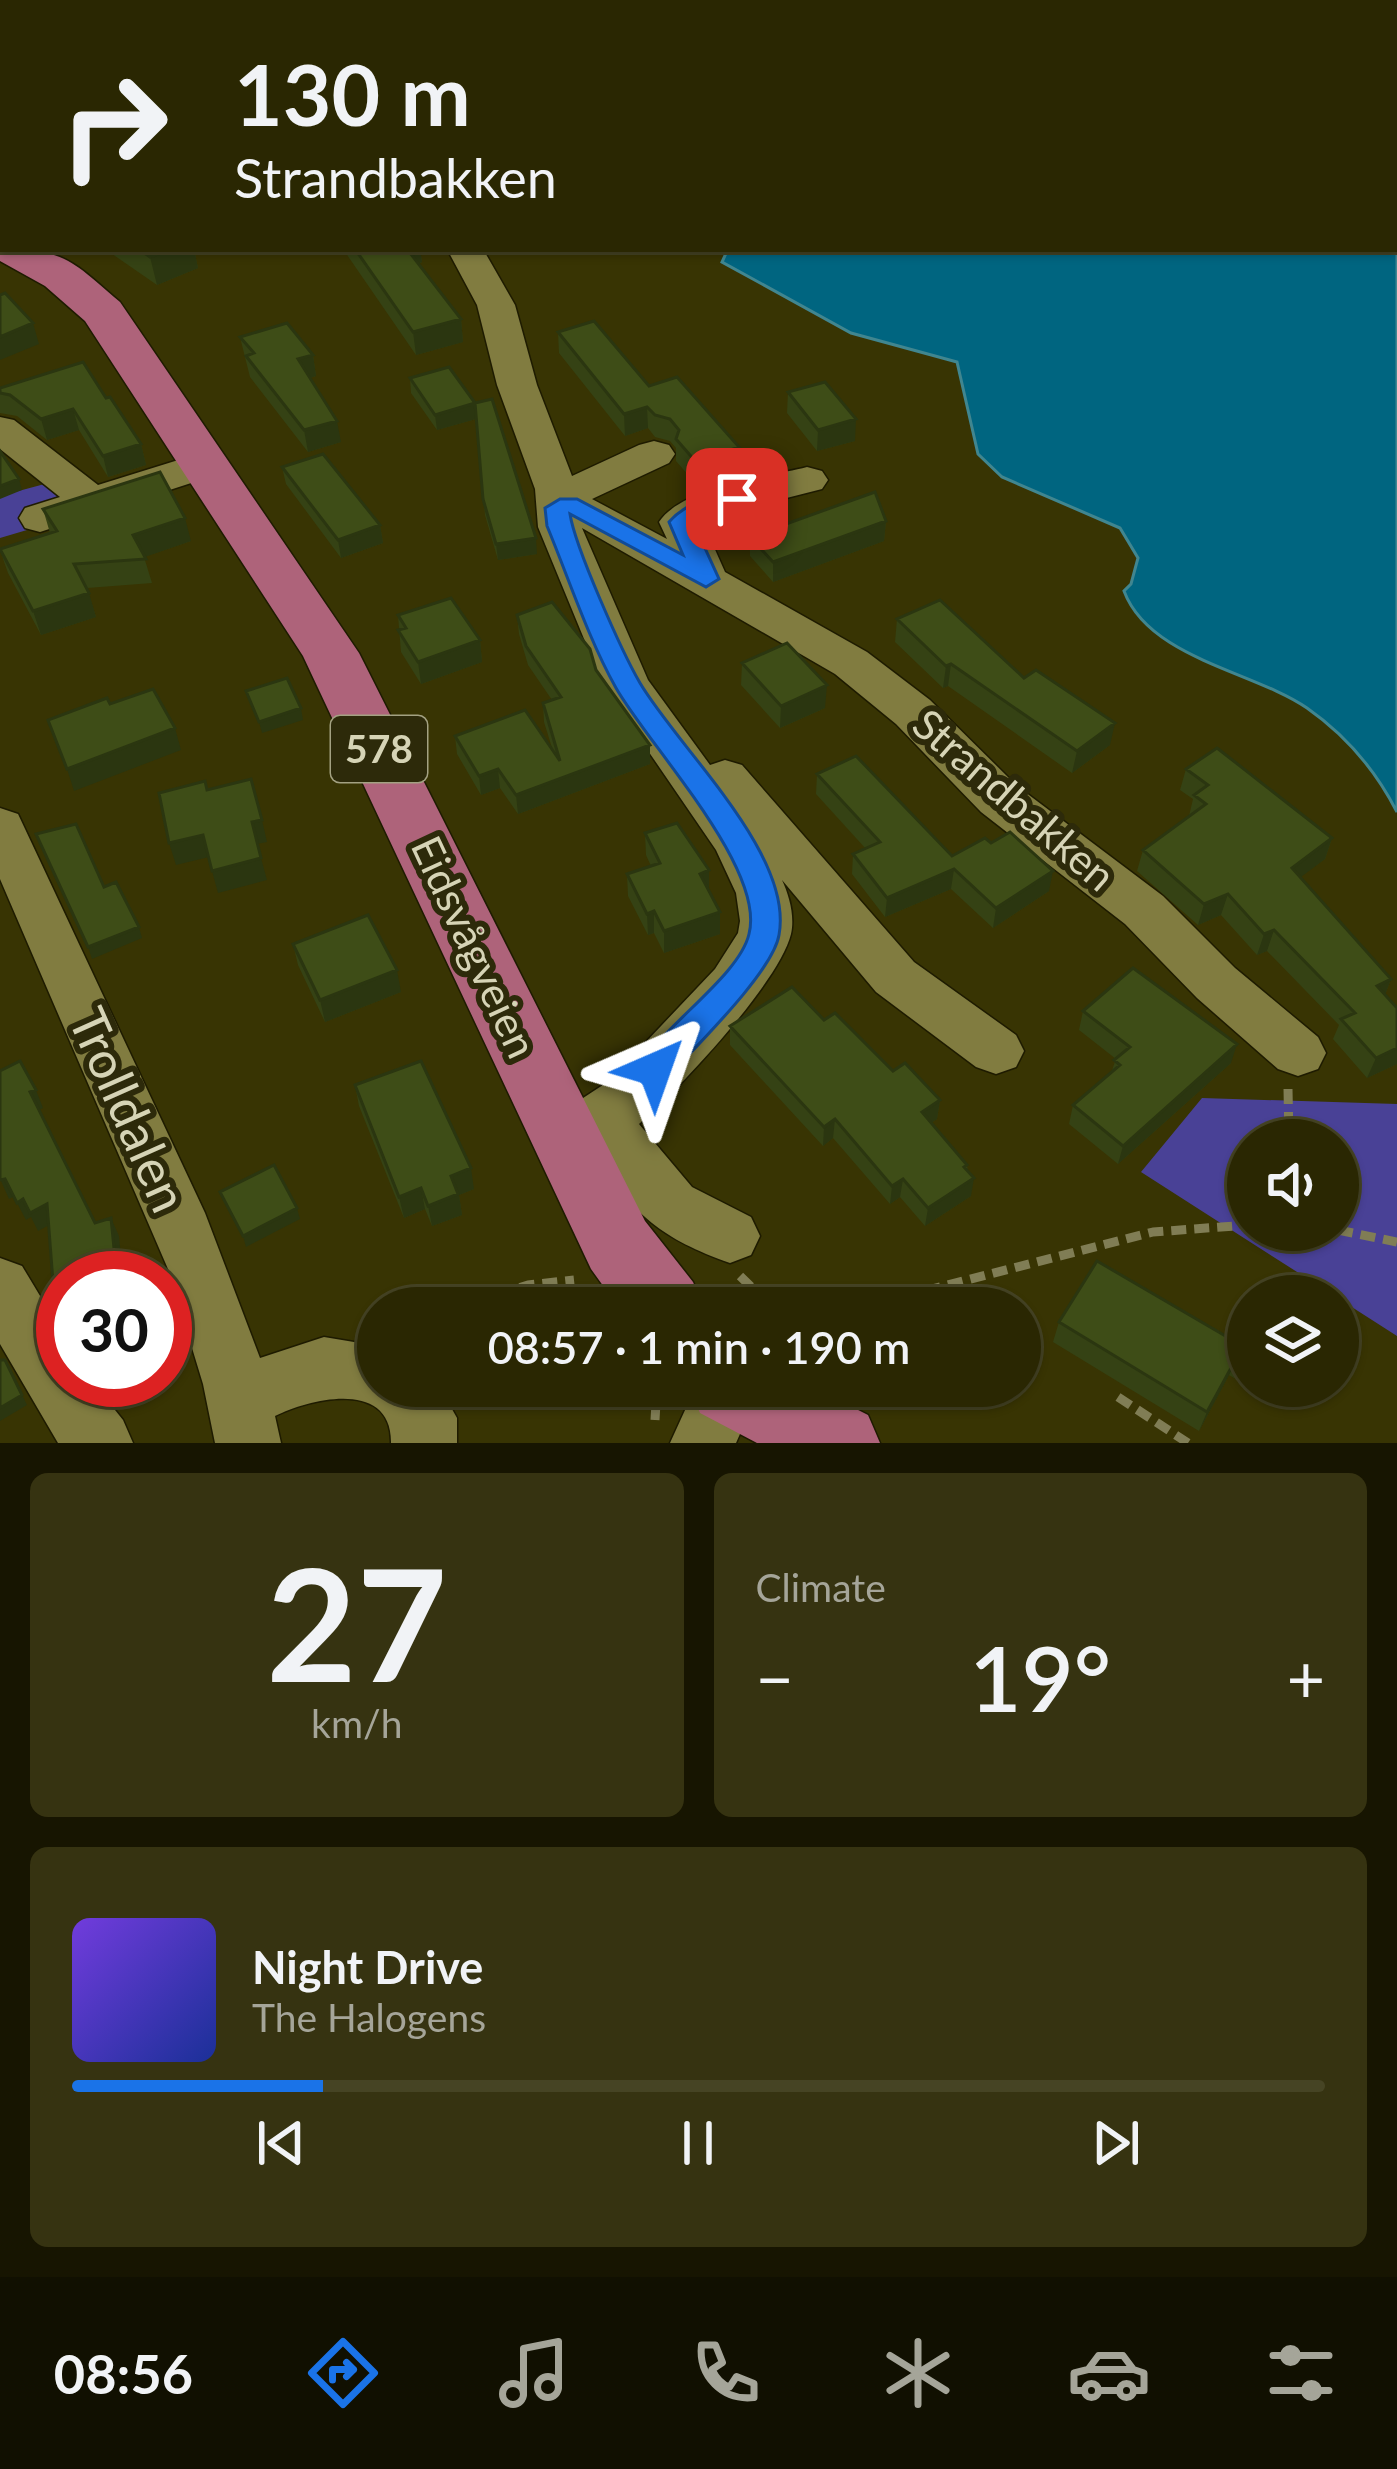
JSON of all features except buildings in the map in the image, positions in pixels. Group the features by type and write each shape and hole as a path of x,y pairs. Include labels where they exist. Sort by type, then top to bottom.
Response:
{"main road":[{"name":"Eidsvågveien","path":"17,252 61,276 104,312 301,606 585,1131 618,1245 649,1287"},
{"path":"770,1407 839,1443"}],"street":[{"path":"467,252 496,305 556,499 560,526 610,645 648,714 738,842 762,892 764,937 734,984 585,1131 670,1208 701,1228 730,1236"},
{"path":"0,429 92,502"},
{"path":"556,499 654,454"},
{"path":"40,518 204,465"},
{"path":"706,579 681,522 713,504 807,480"},
{"name":"Strandbakken","path":"556,499 850,663 913,712 1000,799 1144,910 1216,983 1298,1053"},
{"path":"648,714 708,760 895,977 996,1051"},
{"name":"Trolldalen","path":"0,826 160,1176 213,1307 245,1421 302,1370 357,1367"},
{"path":"0,1286 76,1417 100,1443"},
{"path":"415,1407 424,1418 424,1443"},
{"path":"703,1443 719,1407"}],"path":[{"path":"941,1287 1154,1232 1227,1227"},
{"path":"1359,1234 1397,1242"},
{"path":"522,1287 582,1280"},
{"path":"1118,1397 1188,1443"}],"shaded area":[{"path":"52,482 70,499 22,513 27,530 0,538 0,496"},
{"path":"1202,1098 1397,1104 1397,1336 1359,1312 1359,1275 1302,1275 1264,1251 1359,1251 1359,1119 1227,1119 1227,1227 1141,1172"}],"water":[{"path":"727,252 1397,252 1397,812 1359,754 1307,708 1179,648 1137,614 1124,591 1131,584 1138,558 1120,528 1002,477 978,454 957,362 851,333 722,262"}],"route":[{"path":"655,1069 734,984 764,937 762,892 738,842 627,685 560,526 557,508 568,504 590,514 706,579 681,522 695,511 737,499"}]}
